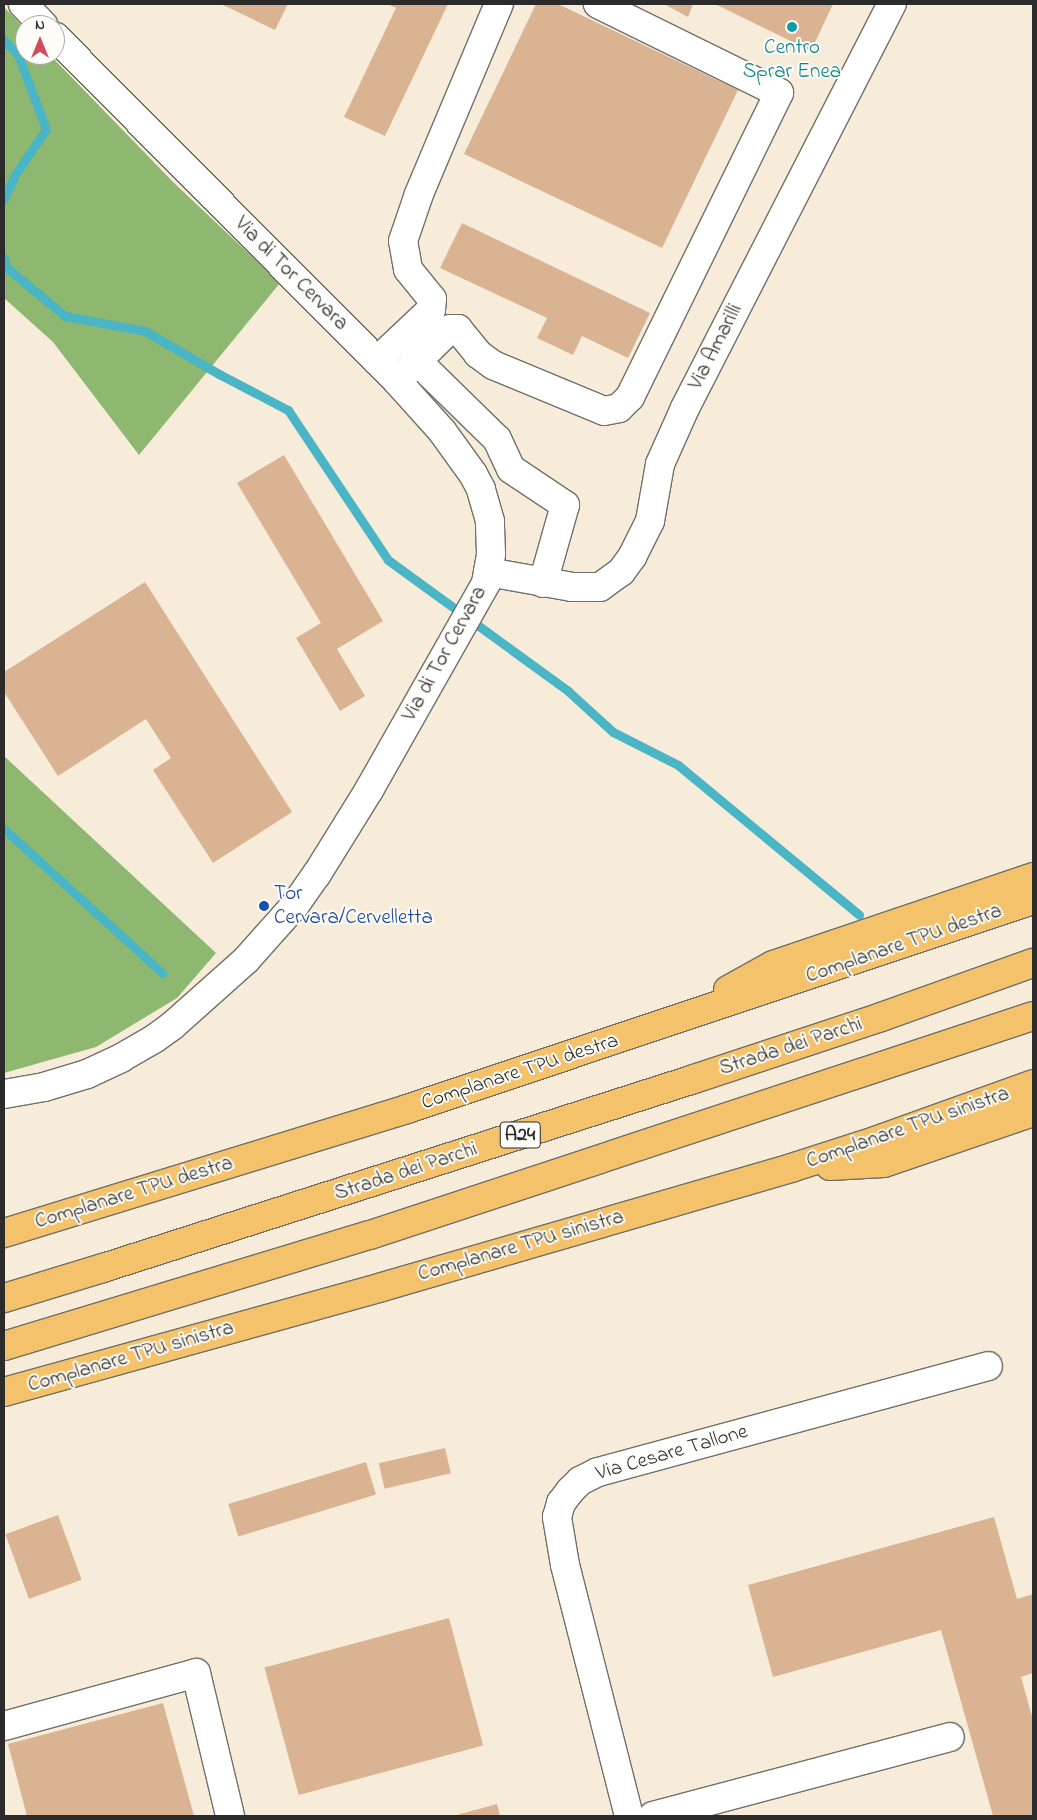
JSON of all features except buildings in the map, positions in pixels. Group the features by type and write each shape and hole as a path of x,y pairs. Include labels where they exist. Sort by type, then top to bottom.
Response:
{"highway":[{"path":"663,1025 773,965 1033,877"},
{"name":"Complanare TPU destra","path":"4,1233 407,1109 1033,900"},
{"name":"Strada dei Parchi","path":"4,1298 703,1076 881,1018 1033,964"},
{"name":"A24","path":"4,1346 370,1235 1033,1016"},
{"name":"Complanare TPU sinistra","path":"4,1392 382,1287 791,1168 875,1141 1033,1084"},
{"path":"791,1168 884,1163 1033,1112"}],"street":[{"path":"23,4 33,15"},
{"path":"499,4 418,194 403,241 408,269 432,299 456,320 458,329 478,354 493,365 604,411 620,408 630,397 681,298 779,93 598,4"},
{"name":"Via Amarilli","path":"487,577 572,587 600,586 621,572 632,557 650,521 660,464 685,408 892,4"},
{"name":"Via di Tor Cervara","path":"4,1094 61,1082 87,1074 121,1058 172,1026 246,960 295,905 317,874 439,669 487,577 491,554 490,521 481,488 452,443 397,381 65,47"},
{"path":"377,361 431,310 432,299"},
{"path":"397,381 450,328 458,329"},
{"path":"416,360 497,438 512,469 564,505 543,583"},
{"name":"Via Cesare Tallone","path":"629,1816 565,1565 557,1517 561,1503 570,1491 580,1481 598,1472 988,1366"},
{"path":"4,1726 196,1673 230,1816"},
{"path":"653,1816 950,1737"}],"green space":[{"path":"4,7 15,19 15,65 60,65 174,183 280,283 139,455 53,342 4,298"},
{"path":"4,756 216,953 177,998 96,1047 4,1073"}],"waterway":[{"path":"4,40 18,55 46,129 15,175 4,199"},
{"path":"4,258 6,267 65,316 145,331 219,374 288,410 388,560 568,691 613,732 678,765 859,915"},
{"path":"4,829 162,973"}],"place":[{"name":"Centro Sprar Enea","path":"792,27"},
{"name":"Tor Cervara/Cervelletta","path":"264,906"}]}
